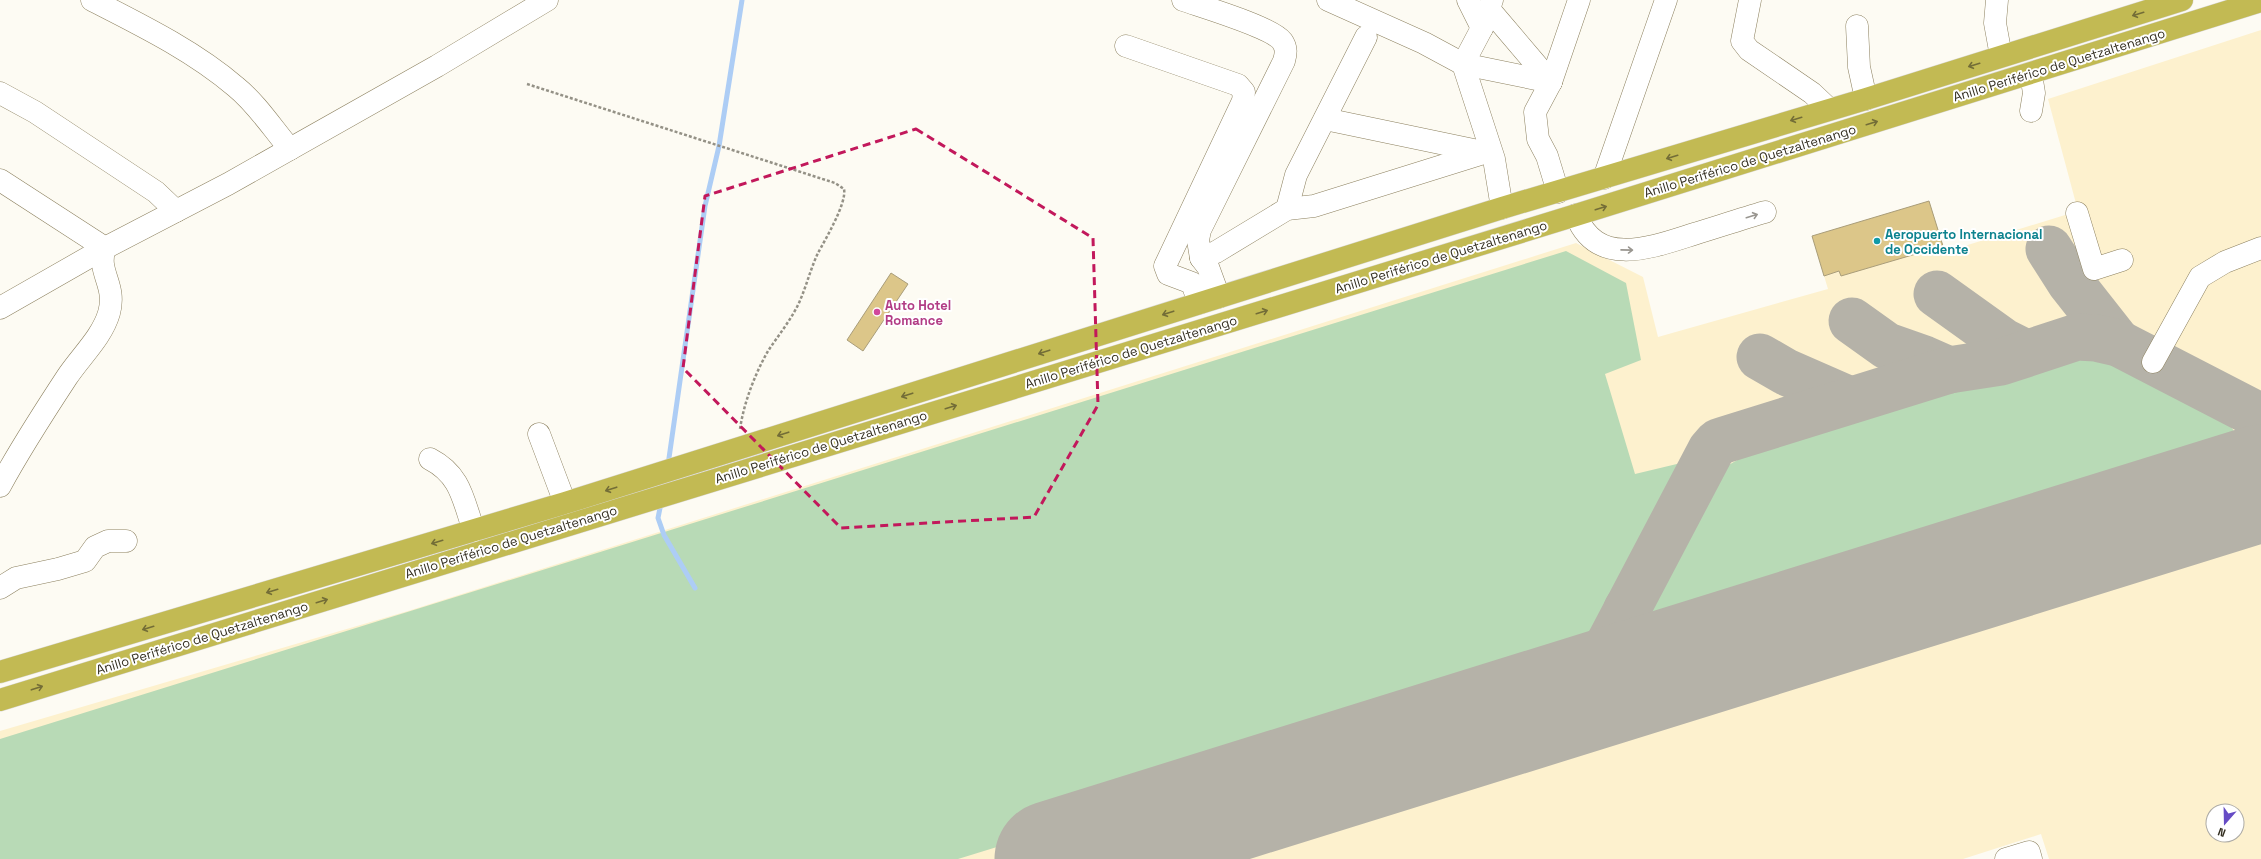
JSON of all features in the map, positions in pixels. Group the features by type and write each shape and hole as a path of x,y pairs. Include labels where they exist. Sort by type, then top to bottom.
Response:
{"highway":[{"path":"2180,27 2198,13 2228,0"},
{"name":"Anillo Periférico de Quetzaltenango","path":"0,672 565,503 1502,208 1866,98 2177,1"},
{"name":"Anillo Periférico de Quetzaltenango","path":"0,700 1576,216 2261,1"}],"street":[{"path":"92,0 215,70 238,88 290,149"},
{"path":"0,308 105,248 290,149 547,0"},
{"path":"1182,0 1261,28 1278,38 1286,47 1284,61 1204,219 1198,240 1201,258 1208,267 1209,300"},
{"path":"1468,0 1487,12 1552,82"},
{"path":"1558,192 1547,156 1538,139 1536,112 1552,82 1579,0"},
{"path":"1604,178 1666,0"},
{"path":"1750,0 1742,41 1749,50 1812,93 1829,109"},
{"path":"1997,0 1995,23 2001,56"},
{"path":"1339,2 1424,43 1463,64 1552,82"},
{"path":"1339,2 1366,37 1424,43"},
{"path":"1487,12 1463,64 1487,152 1494,159 1502,208"},
{"path":"1858,26 1859,67 1866,98"},
{"path":"1288,209 1296,175 1366,37"},
{"path":"1126,46 1238,85 1244,92 1243,101 1165,266 1168,274 1192,283 1209,300"},
{"path":"2031,74 2034,93 2031,112"},
{"path":"0,93 35,112 156,192 176,211"},
{"path":"1325,119 1487,152"},
{"path":"1201,258 1216,252 1288,209 1314,206 1487,152"},
{"path":"0,180 105,248"},
{"path":"1576,216 1589,238 1604,246 1627,250 1652,247 1765,212"},
{"path":"2077,213 2094,269 2122,260"},
{"path":"0,486 67,377 104,324 108,313 111,293 102,262 105,248"},
{"path":"2153,362 2200,278 2225,262 2261,248"},
{"path":"539,434 565,503"},
{"path":"430,459 444,466 455,478 474,531"},
{"path":"0,588 16,578 58,569 85,561 95,547 108,541 126,541"},
{"path":"2006,859 2029,852 2031,859"}],"path":[{"path":"528,84 835,183 844,189 844,197 833,226 819,252 798,304 768,352 757,375 741,422 736,449"}],"highlighted area":[{"path":"916,129 1093,238 1098,405 1034,517 841,528 683,368 705,196"}],"shaded area":[{"name":"Aeropuerto Internacional de Occidente","path":"2261,30 2261,859 2049,859 2041,834 1963,859 0,859 0,731 408,611 1576,243 1643,277 1658,337 1828,289 1812,236 1929,201 1945,252 2078,211 2048,99"}],"green space":[{"path":"1566,251 1626,283 1641,360 1605,374 1635,474 1681,463 1592,642 1576,663 1538,680 958,859 0,859 0,739"},
{"path":"2070,356 2088,358 2108,363 2128,371 2170,391 2225,422 2231,427 2237,439 2237,445 2232,457 2221,468 1680,636 1664,633 1650,621 1649,610 1651,599 1707,490 1725,467 1748,454"}],"building":[{"name":"Aeropuerto Internacional de Occidente","path":"1929,201 1943,246 1841,276 1839,271 1824,276 1812,236"},
{"name":"Auto Hotel Romance","path":"891,273 908,284 863,351 847,340"}],"waterway":[{"path":"668,465 705,206 719,146 742,0"},
{"path":"661,503 658,518 664,535 695,588"}],"taxiway":[{"path":"2049,249 2070,282 2118,343"},
{"path":"1937,294 2004,342 2026,353"},
{"path":"1852,321 1887,346 1924,359 1949,370"},
{"path":"1500,720 1562,692 1574,684 1598,660 1610,642 1711,450 1718,442 1949,370 2001,362 2077,337 2096,338 2118,343 2261,417"},
{"path":"1760,357 1786,372 1850,400"},
{"path":"2223,495 2250,473 2261,455"},
{"path":"1627,609 1624,627 1626,640 1633,650 1643,656 1655,659 1669,660 1698,657"}],"runway":[{"path":"1053,859 2261,483"}],"place":[{"name":"Aeropuerto Internacional de Occidente","path":"1877,241"},
{"name":"Auto Hotel Romance","path":"877,312"}]}
